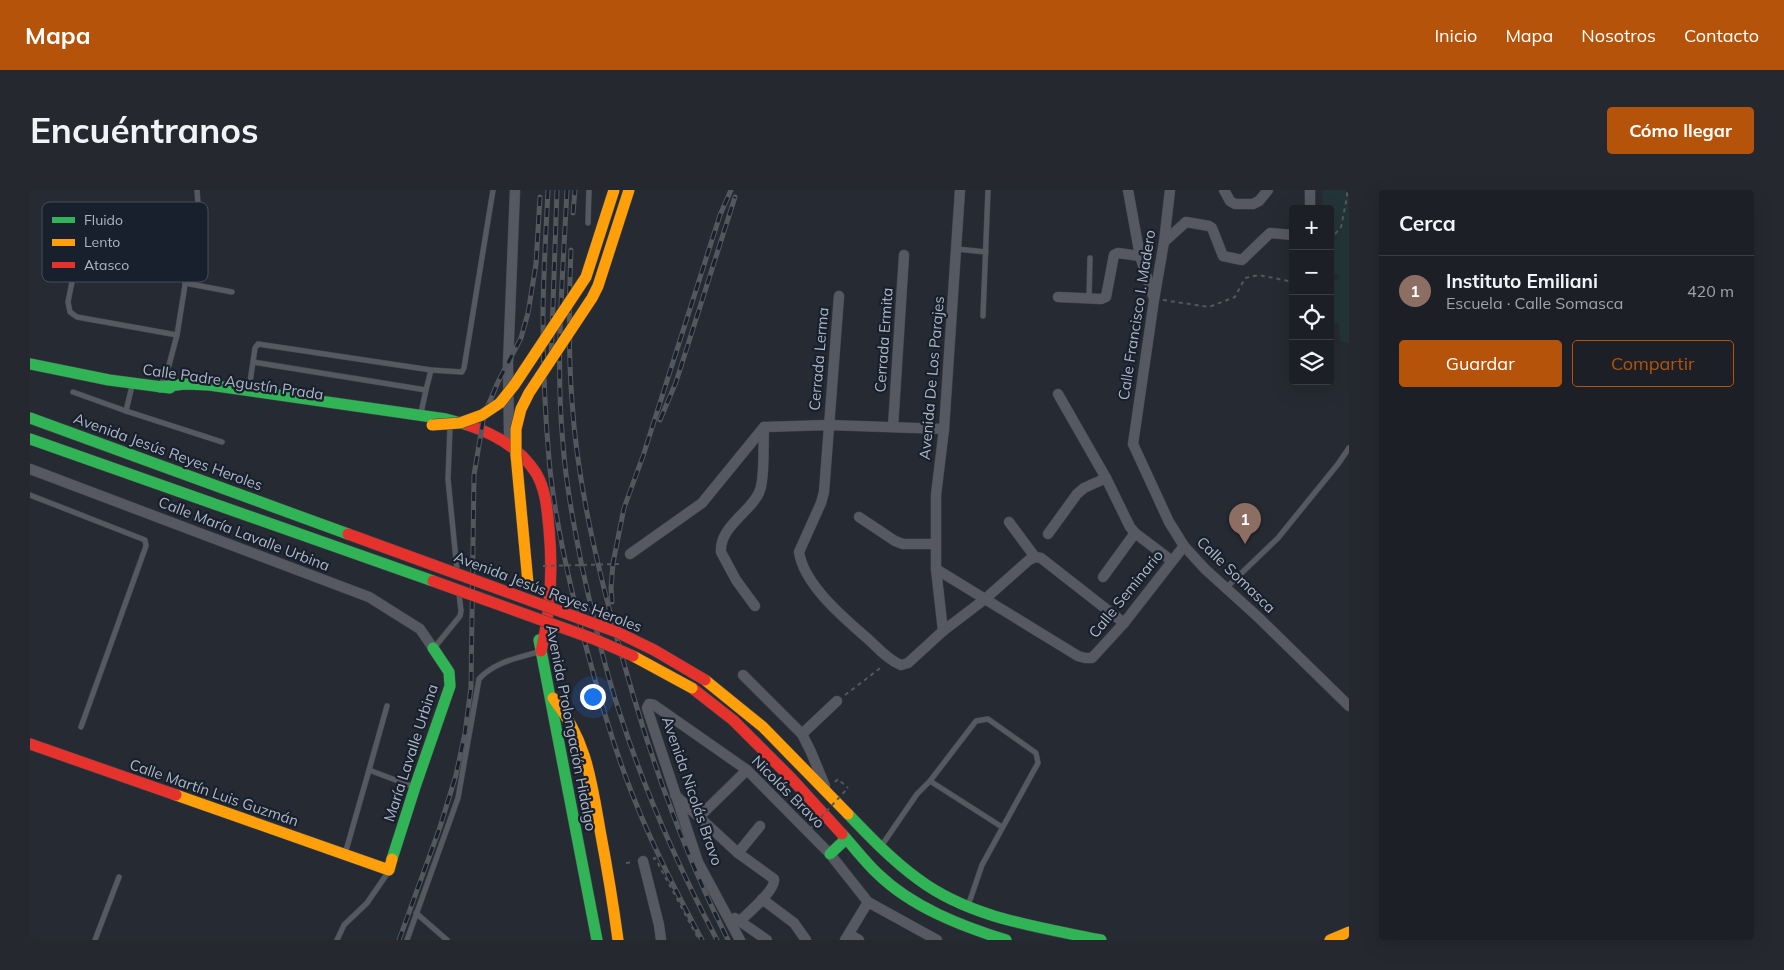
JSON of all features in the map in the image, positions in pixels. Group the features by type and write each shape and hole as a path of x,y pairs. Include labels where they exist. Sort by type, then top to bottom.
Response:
{"main road":[{"name":"Calle Padre Agustín Prada","path":"30,364 133,383 432,425 460,423 482,415 500,402 515,384 586,277 614,190"},
{"name":"Avenida Prolongación Hidalgo","path":"597,940 528,583 516,455 516,429 529,393 539,375 592,298 598,286 629,190"},
{"path":"160,387 185,384 420,415 474,426 510,444 534,470 542,488 547,508 552,552 552,589 549,619 541,651"},
{"name":"Avenida Jesús Reyes Heroles","path":"30,418 617,632 660,653 706,680 763,728 880,847 919,880 949,898 986,914 1101,940"},
{"name":"Avenida Jesús Reyes Heroles","path":"30,439 594,639 644,662 692,688 733,720 791,778 879,875 907,896 940,916 1006,940"},
{"name":"María Lavalle Urbina","path":"389,870 450,686 449,672 433,648"},
{"path":"551,696 568,717 586,754 618,940"},
{"name":"Calle Martín Luis Guzmán","path":"30,744 389,870"},
{"path":"830,854 846,839"},
{"path":"1330,940 1349,932"}],"street":[{"path":"510,444 508,364 515,190"},
{"name":"Avenida De Los Parajes","path":"936,568 936,495 944,429 960,190"},
{"path":"1128,190 1140,256 1154,300"},
{"name":"Calle Francisco I. Madero","path":"1133,444 1164,242 1170,190"},
{"path":"1224,190 1230,201 1236,204 1259,202 1268,190"},
{"path":"1310,190 1310,205"},
{"path":"1164,242 1186,222 1209,226 1212,228 1223,256 1242,260 1270,233 1289,234"},
{"path":"1058,297 1101,299 1106,297 1114,255 1118,253 1140,256"},
{"name":"Cerrada Ermita","path":"893,427 904,255"},
{"name":"Cerrada Lerma","path":"839,296 824,492 821,503 798,552 800,560 813,582 830,604 894,662"},
{"path":"1058,394 1106,478 1130,527 1135,533 1172,561"},
{"path":"630,554 702,502 764,427 828,426 944,429"},
{"path":"755,606 736,580 721,552 720,546 731,525 761,490 764,427"},
{"name":"Calle Somasca","path":"1133,444 1169,522 1184,546 1349,706"},
{"name":"Calle María Lavalle Urbina","path":"30,470 369,598 420,629 433,648"},
{"path":"1048,534 1077,494 1084,488 1106,478"},
{"path":"858,517 895,542 903,544 936,544"},
{"path":"1009,522 1035,557"},
{"path":"1103,577 1135,533"},
{"name":"Calle Seminario","path":"936,568 1078,656 1092,658 1124,623 1184,546"},
{"path":"894,662 901,665 908,663 943,631 985,599 1028,560 1035,557 1041,558 1124,623"},
{"path":"936,568 943,631"},
{"path":"743,674 802,734 822,776 826,792"},
{"path":"802,734 837,701"},
{"name":"Nicolás Bravo","path":"649,704 654,705 747,770 830,854 868,902"},
{"name":"Avenida Nicolás Bravo","path":"649,704 648,708 698,862 740,940"},
{"path":"700,816 747,770"},
{"path":"675,794 738,853 774,879 775,882 762,899 740,921"},
{"path":"738,853 760,826"},
{"path":"643,861 661,940"},
{"path":"762,899 794,923 806,940"},
{"path":"859,940 847,937 868,902 937,940"},
{"path":"724,910 768,940"}],"lane":[{"path":"248,391 255,348 258,344 431,370 462,372 493,190"},
{"path":"588,223 589,190"},
{"path":"983,316 988,190"},
{"path":"957,249 986,252"},
{"path":"1088,298 1090,258"},
{"path":"72,282 68,302 70,312 77,317 177,335"},
{"path":"160,387 169,365 177,335 185,283 232,292"},
{"path":"253,362 426,390"},
{"path":"420,415 431,370"},
{"path":"126,411 133,383"},
{"path":"73,392 222,442"},
{"path":"433,648 457,620 461,611 448,479 450,420"},
{"path":"1226,588 1278,538 1349,448"},
{"path":"30,495 145,540 146,546 81,727"},
{"path":"407,940 458,798 479,679 485,672 499,664 541,651"},
{"path":"345,855 387,706"},
{"path":"880,847 917,794 976,721 988,719 1036,753 1038,763 982,865 968,906"},
{"path":"368,770 415,787"},
{"path":"930,780 1002,827"},
{"path":"338,940 344,925 367,903 389,870"},
{"path":"94,940 120,877"},
{"path":"416,913 448,940"}],"path":[{"path":"1334,235 1341,227 1347,190"},
{"path":"1154,300 1179,301 1209,307 1235,297 1245,278 1259,275 1289,281"},
{"path":"543,566 621,564"},
{"path":"837,701 894,662"},
{"path":"810,829 848,788 838,779"},
{"path":"626,862 655,858 699,940"}],"shaded area":[{"path":"1323,190 1349,190 1349,343 1340,341 1339,323 1334,323 1334,279 1339,280 1339,274 1334,275 1334,205 1321,205"}],"railway":[{"path":"548,190 543,303 544,389 551,480 562,544 592,670 625,775 657,851 702,940"},
{"path":"551,361 557,190"},
{"path":"567,190 560,317 561,412 568,490 582,567 614,696 640,772 689,885 717,940"},
{"path":"573,213 575,190"},
{"path":"612,602 613,563 624,508 643,456 720,215 731,190"},
{"path":"399,940 440,827 456,775 465,733 471,687 474,475 484,415 498,382 521,338 528,313 536,264 540,197"},
{"path":"660,420 676,382 735,197"},
{"path":"571,250 569,326 574,430 594,546 615,631 650,750 693,865 728,940"}],"traffic: fast":[{"path":"30,364 109,380 170,388"},
{"path":"160,387 185,384 209,385 446,419 468,425"},
{"path":"30,418 348,534"},
{"path":"30,439 433,581"},
{"path":"539,640 597,940"},
{"path":"392,859 450,686 449,672 433,648"},
{"path":"848,814 908,872 938,892 960,903 1005,919 1101,940"},
{"path":"842,834 873,869 891,886 906,896 955,922 1006,940"},
{"path":"830,854 846,839"}],"traffic: slow":[{"path":"432,425 460,423 482,415 500,403 515,384 586,277 614,190"},
{"path":"528,583 516,455 516,429 521,409 529,393 598,286 629,190"},
{"path":"633,656 692,688"},
{"path":"705,680 763,727 848,814"},
{"path":"553,698 573,730 586,761 597,811 618,940"},
{"path":"176,795 389,870 392,859"},
{"path":"1330,940 1349,932"}],"traffic: jam":[{"path":"468,425 488,433 515,449 530,464 542,486 546,500 551,575 547,621 541,651"},
{"path":"348,534 433,565"},
{"path":"433,565 617,632 654,650 705,680"},
{"path":"433,581 594,639 633,656"},
{"path":"692,688 733,720 791,778 842,834"},
{"path":"30,744 176,795"}],"place":[{"name":"Instituto Emiliani","path":"1245,544"}]}
